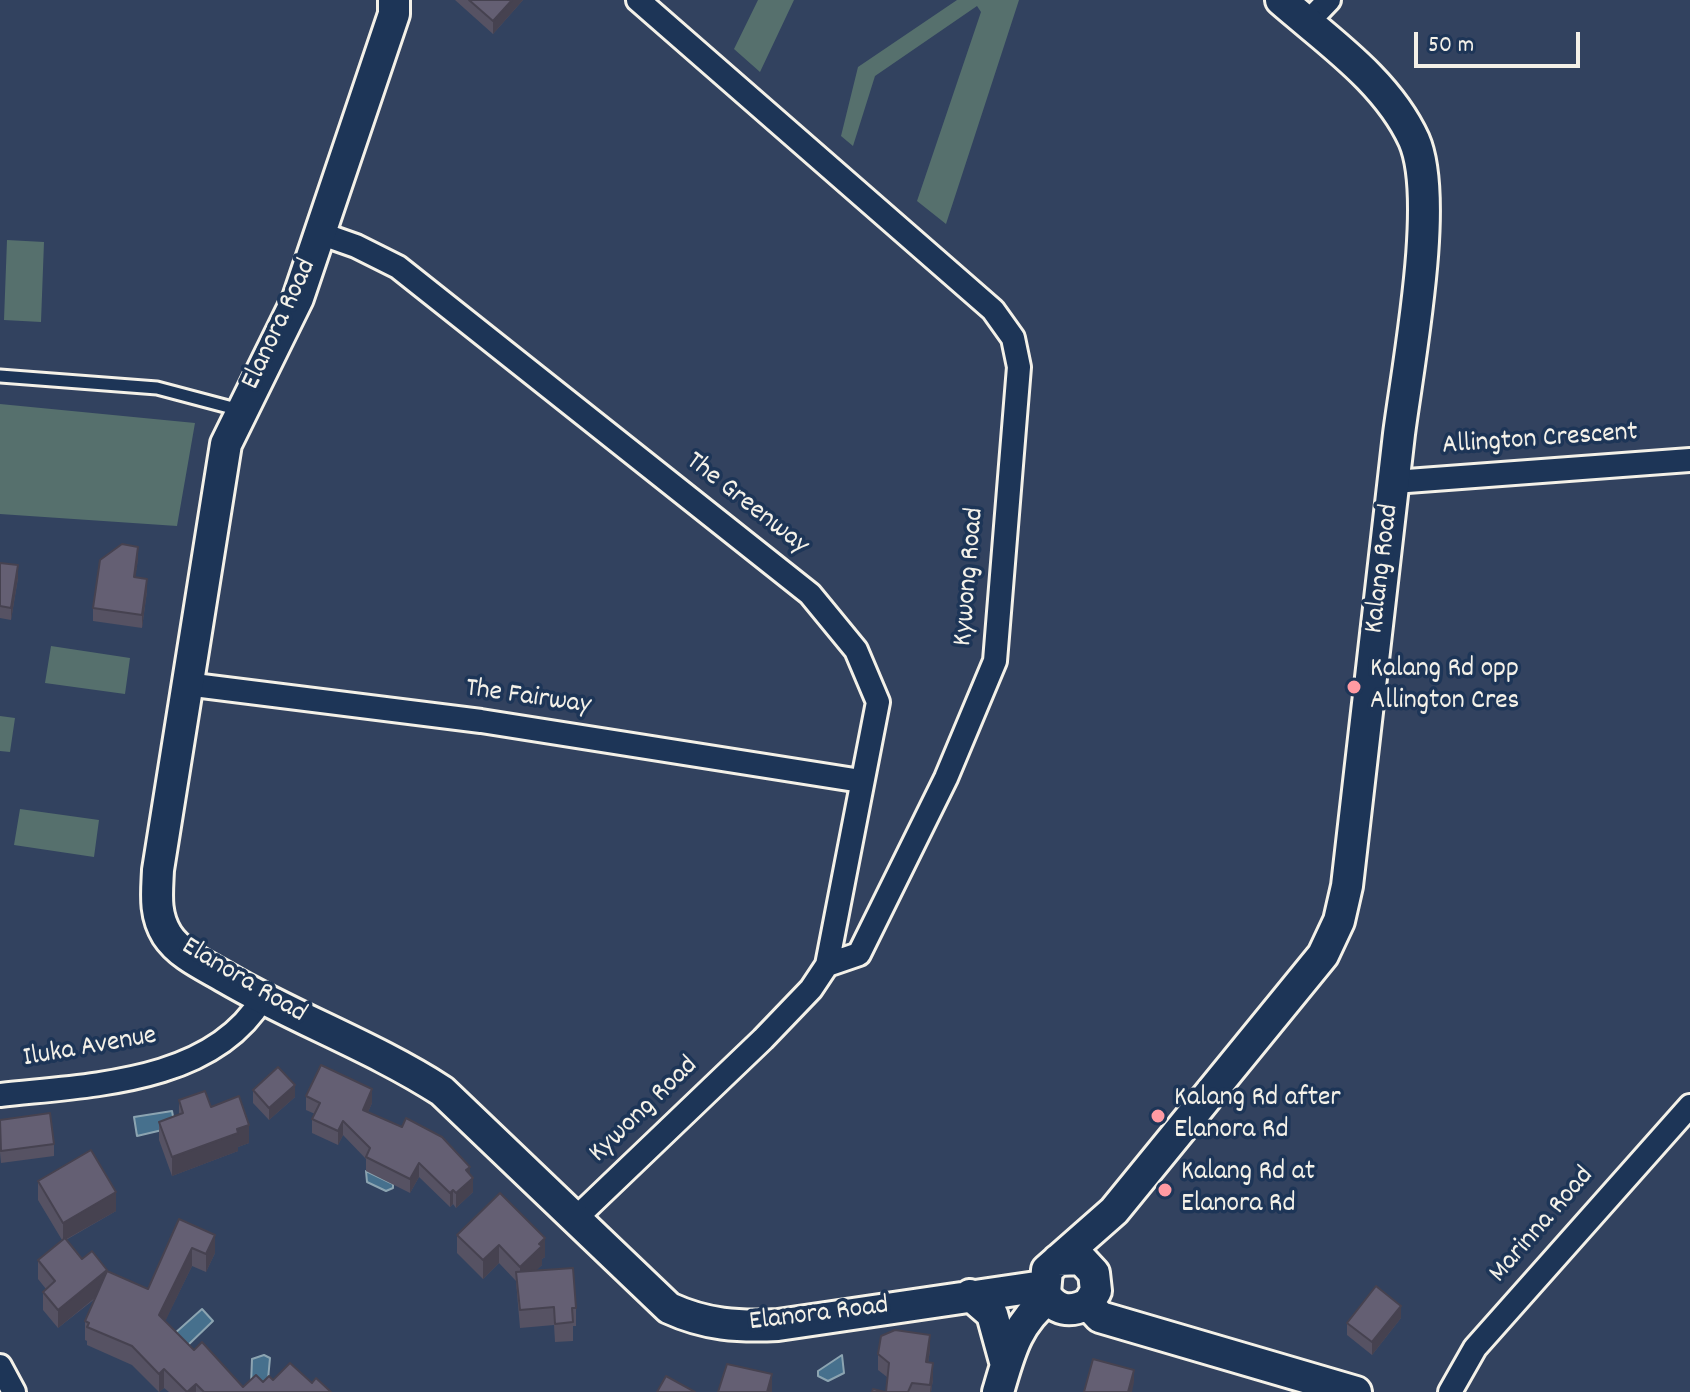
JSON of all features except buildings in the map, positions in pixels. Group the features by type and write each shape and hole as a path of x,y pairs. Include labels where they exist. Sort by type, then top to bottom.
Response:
{"street":[{"name":"Elanora Road","path":"394,0 394,14 298,298 240,410 226,444 158,870 156,910 168,936 187,955 262,999 442,1091 669,1308 701,1322 736,1327 778,1325 970,1295 1046,1292 1067,1310 1083,1278"},
{"name":"Kywong Road","path":"575,1219 763,1039 811,989 827,965 859,954 946,778 995,661 1019,367 1013,338 993,310 638,0"},
{"name":"Kalang Road","path":"1046,1292 1047,1270 1083,1278 1114,1211 1323,955 1339,921 1347,886 1425,202 1424,178 1413,139 1395,107 1368,77 1281,0"},
{"path":"1307,23 1329,0"},
{"name":"The Greenway","path":"322,234 398,267 810,594 856,650 878,702 827,965"},
{"name":"Allington Crescent","path":"1394,482 1690,460"},
{"name":"The Fairway","path":"186,684 481,721 861,781"},
{"name":"Iluka Avenue","path":"0,1095 113,1082 177,1064 223,1042 250,1019 262,999"},
{"name":"Marinna Road","path":"1450,1392 1475,1348 1690,1106"},
{"path":"1083,1278 1100,1317 1356,1392"},
{"path":"1002,1379 1025,1319 1046,1292"},
{"path":"970,1295 992,1314 1002,1379"},
{"path":"0,1366 14,1392"}],"lane":[{"path":"0,376 157,388 240,410"}],"green space":[{"path":"758,0 794,0 760,72 734,49"},
{"path":"957,0 1019,0 946,224 917,201 981,12 977,6 875,76 853,146 841,136 858,67"},
{"path":"7,240 44,242 41,322 4,320"},
{"path":"0,404 195,423 177,526 0,514"},
{"path":"51,646 130,658 125,694 45,683"},
{"path":"0,716 15,718 10,752 0,751"},
{"path":"20,809 99,820 94,857 14,845"}],"water":[{"path":"172,1111 175,1127 137,1136 134,1117"},
{"path":"366,1171 393,1184 393,1188 386,1191 367,1182"},
{"path":"202,1309 213,1321 186,1347 174,1334"},
{"path":"264,1355 270,1358 267,1390 251,1386 252,1359"},
{"path":"842,1355 844,1373 828,1381 818,1376 818,1371"}],"place":[{"name":"Kalang Rd opp Allington Cres","path":"1354,687"},
{"name":"Kalang Rd after Elanora Rd","path":"1158,1116"},
{"name":"Kalang Rd at Elanora Rd","path":"1165,1190"}]}
